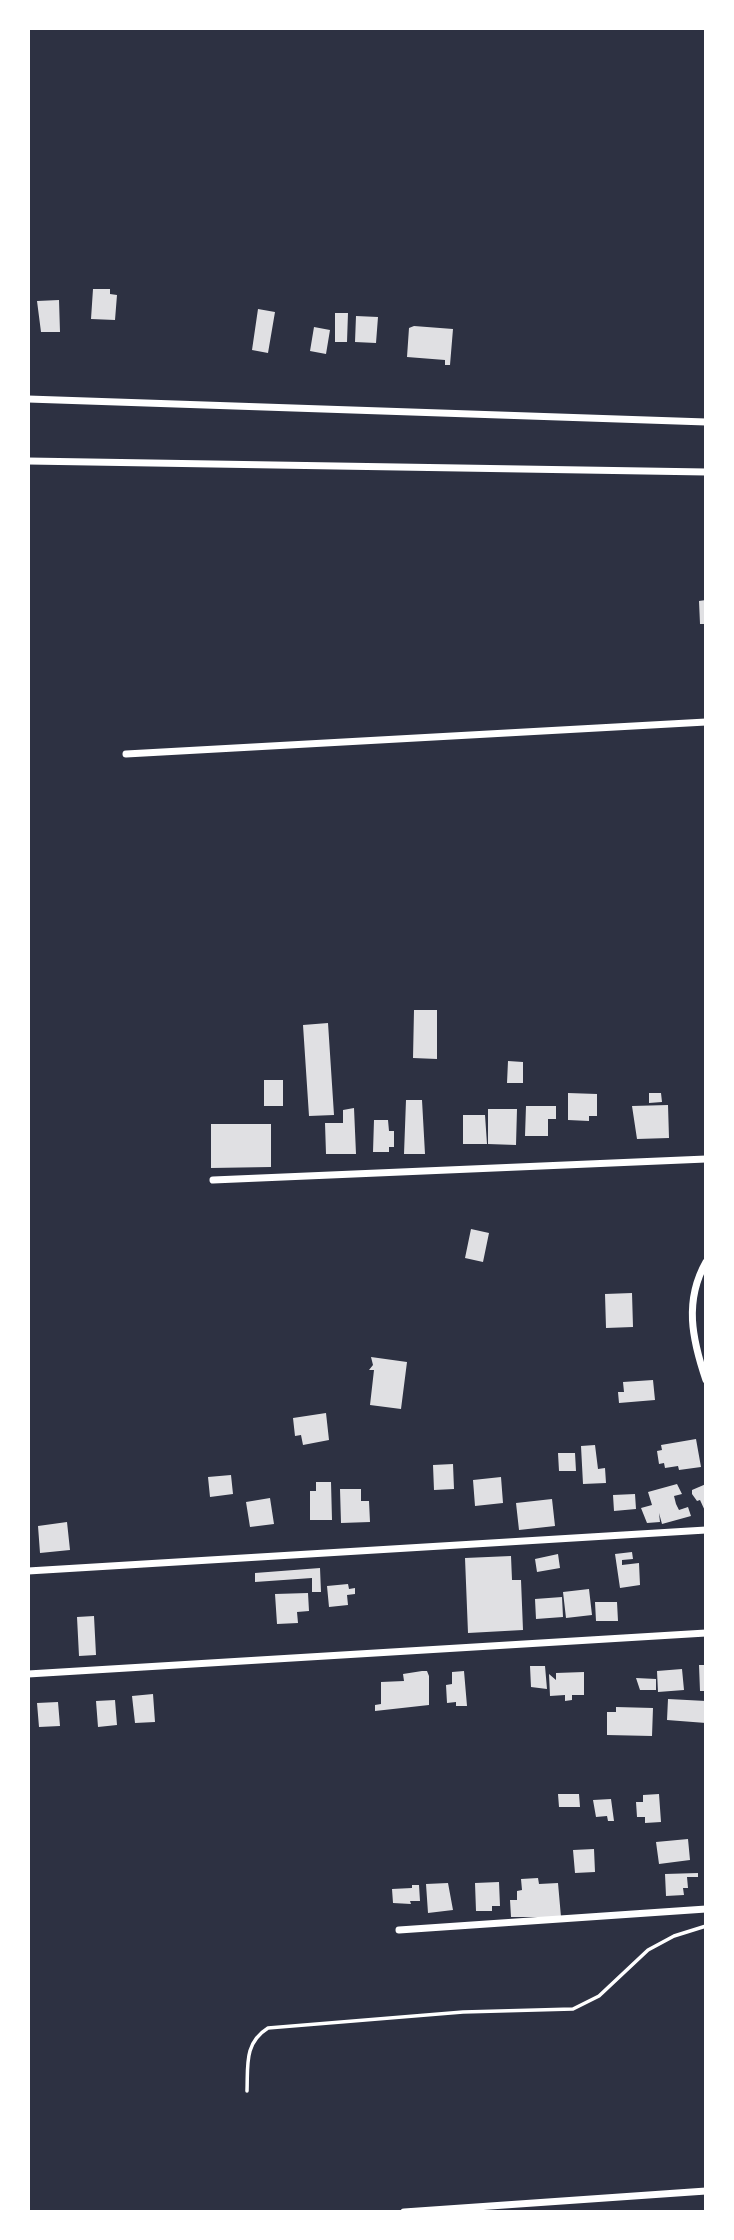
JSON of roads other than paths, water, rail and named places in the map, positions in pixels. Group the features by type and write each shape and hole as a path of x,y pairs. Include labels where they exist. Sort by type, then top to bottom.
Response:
{"street":[{"path":"28,399 706,422"},
{"path":"28,461 706,472"},
{"path":"126,754 706,722"},
{"path":"213,1180 706,1159"},
{"path":"706,1262 696,1280 691,1315 696,1351 706,1380"},
{"path":"28,1571 706,1530"},
{"path":"28,1674 706,1633"},
{"path":"399,1930 706,1909"},
{"path":"404,2212 706,2191"}],"lane":[{"path":"247,2091 250,2046 256,2036 268,2028 463,2012 573,2009 599,1996 648,1950 674,1936 706,1926"}]}
